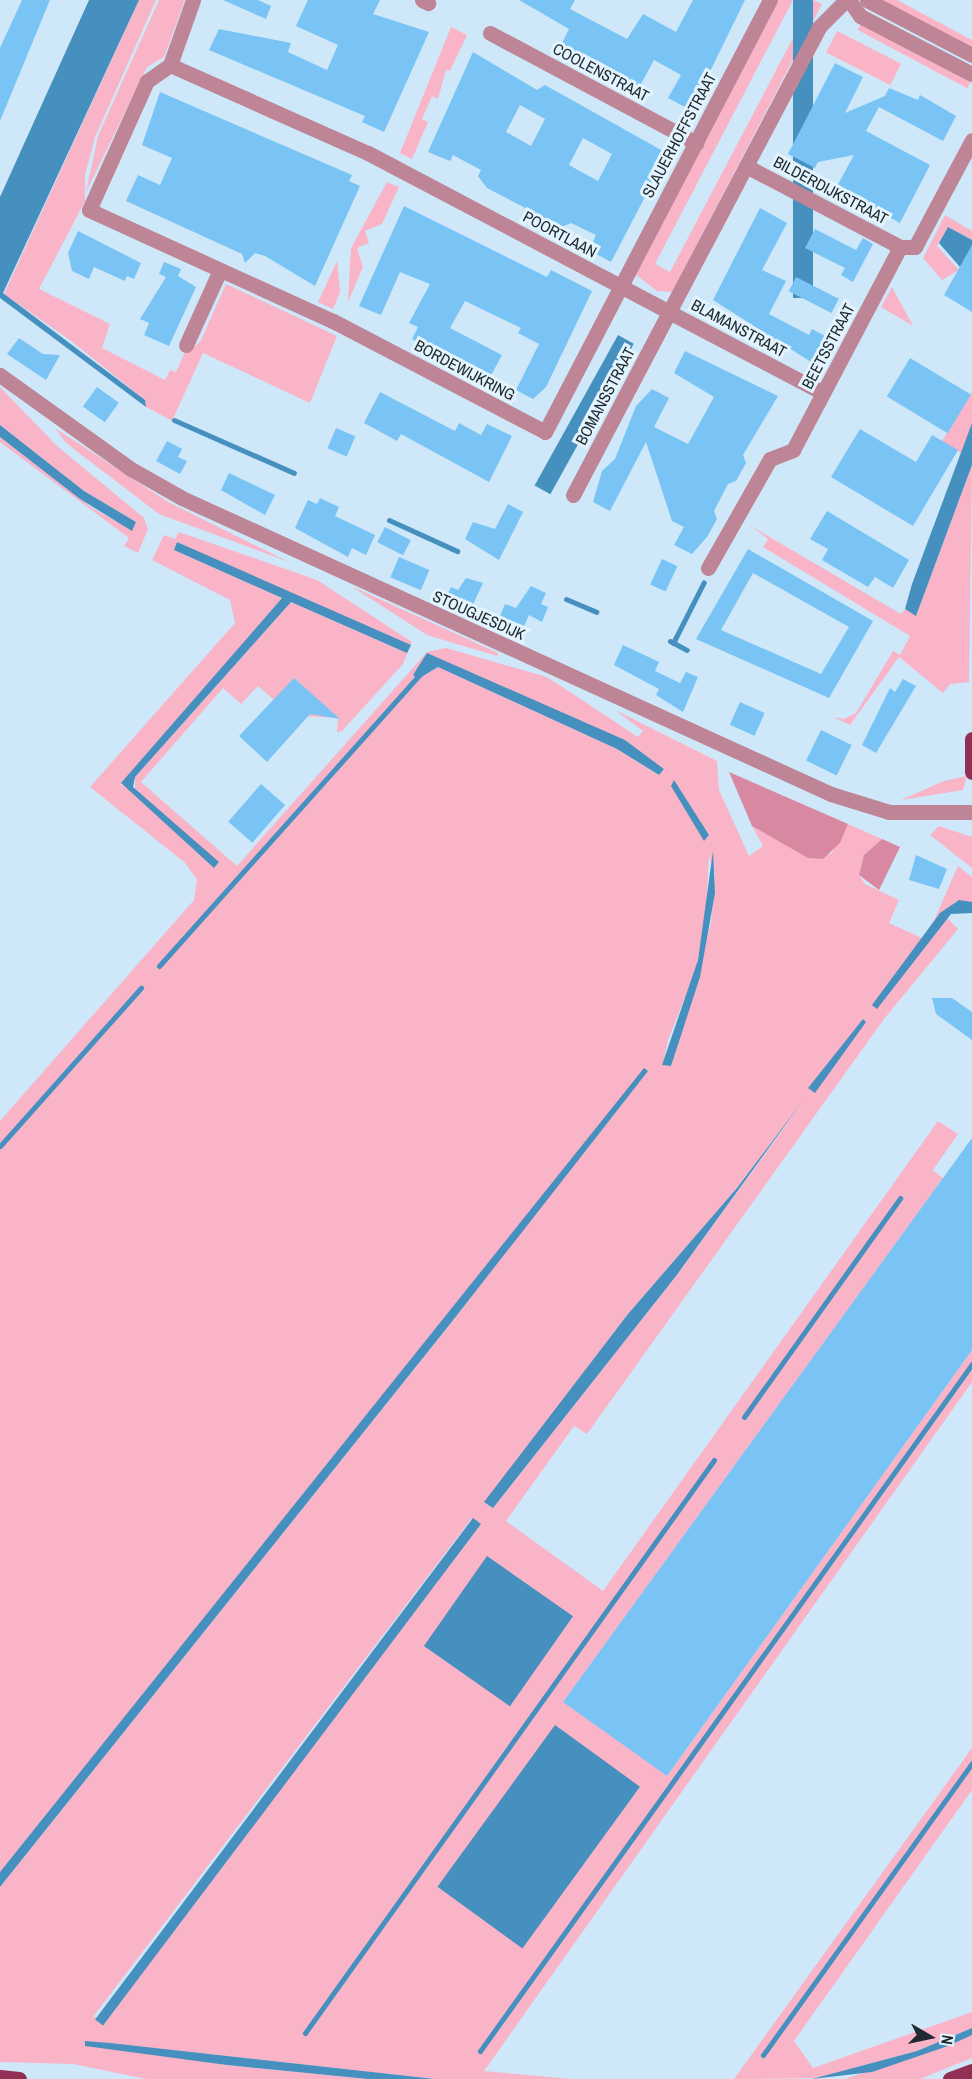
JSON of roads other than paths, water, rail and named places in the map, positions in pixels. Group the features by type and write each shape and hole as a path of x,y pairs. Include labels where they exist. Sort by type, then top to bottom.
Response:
{"main road":[{"path":"972,739 972,772"},
{"path":"950,2079 972,2070"},
{"path":"0,2077 19,2079"}],"street":[{"path":"170,65 193,0"},
{"name":"SLAUERHOFFSTRAAT","path":"620,286 770,0"},
{"path":"669,312 819,27 847,0 860,16 972,74"},
{"path":"867,0 972,55"},
{"name":"COOLENSTRAAT","path":"490,33 696,143"},
{"name":"BORDEWIJKRING","path":"170,65 147,81 89,210 333,321 545,432 620,286"},
{"name":"POORTLAAN","path":"170,65 368,153 669,312"},
{"path":"900,247 915,247 972,140"},
{"name":"BILDERDIJKSTRAAT","path":"746,166 900,247"},
{"name":"BEETSSTRAAT","path":"708,568 770,459 794,450 900,247"},
{"path":"186,345 220,270"},
{"name":"BLAMANSTRAAT","path":"669,312 823,393"},
{"name":"BOMANSSTRAAT","path":"573,495 669,312"},
{"name":"STOUGJESDIJK","path":"0,375 171,492 831,794 890,812 972,812"}],"water":[{"path":"89,0 139,0 3,293 145,400 146,407 0,298 0,197"},
{"path":"793,0 813,0 813,298 793,298"},
{"path":"948,227 972,240 972,260 960,267 939,243"},
{"path":"618,335 634,344 550,494 535,485"},
{"path":"972,423 972,465 916,616 905,609 912,584"},
{"path":"0,425 84,491 136,522 132,531 80,499 0,437"},
{"path":"177,542 411,645 407,653 291,602 135,777 133,787 219,862 214,868 121,783 282,598 174,550"},
{"path":"427,653 625,740 664,769 659,775 617,749 438,667 418,679 413,675"},
{"path":"674,780 709,835 704,841 671,786"},
{"path":"713,851 715,893 700,977 671,1066 662,1065 698,960"},
{"path":"959,900 972,902 972,913 951,914 877,1009 872,1005 940,913"},
{"path":"863,1019 866,1022 815,1093 808,1088"},
{"path":"644,1068 648,1071 450,1324 0,1887 0,1872"},
{"path":"802,1102 676,1276 493,1508 484,1502 628,1314 737,1188"},
{"path":"473,1518 481,1524 103,2026 95,2020"},
{"path":"487,1556 573,1616 510,1706 424,1646"},
{"path":"555,1725 640,1787 522,1949 437,1887"},
{"path":"972,2028 972,2035 948,2046 872,2072 812,2079 917,2051"},
{"path":"85,2041 435,2079 368,2079 227,2065 85,2046"}],"waterway":[{"path":"174,420 294,473"},
{"path":"389,520 457,551"},
{"path":"673,643 704,582"},
{"path":"566,599 596,612"},
{"path":"670,641 687,650"},
{"path":"159,966 420,674"},
{"path":"0,1146 141,988"},
{"path":"744,1417 900,1198"},
{"path":"480,2051 972,1364"},
{"path":"305,2033 714,1460"},
{"path":"763,2055 972,1763"}]}
